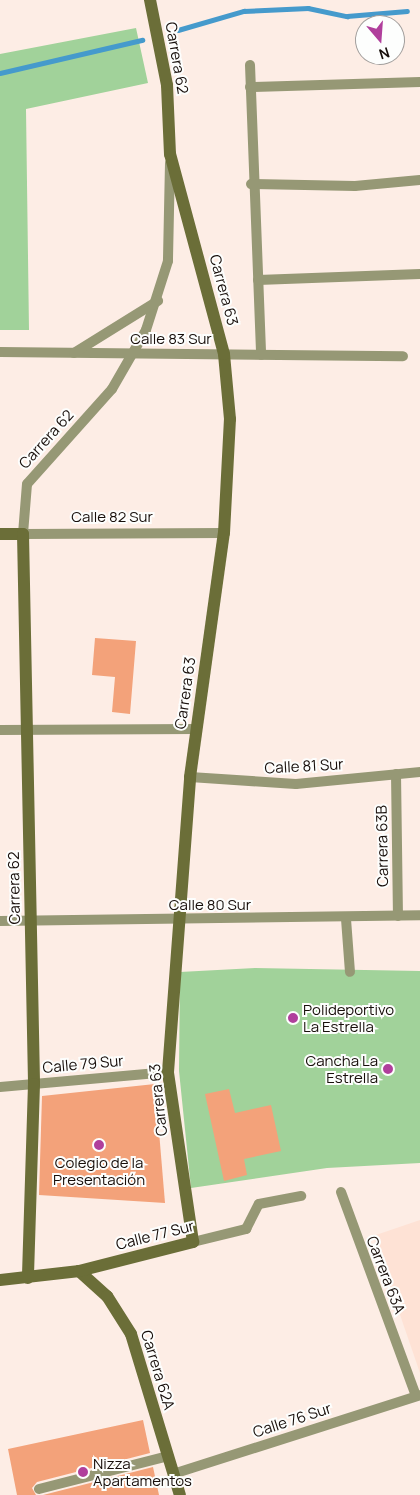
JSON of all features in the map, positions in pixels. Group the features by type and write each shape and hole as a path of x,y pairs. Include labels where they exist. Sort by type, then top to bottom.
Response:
{"street":[{"name":"Carrera 62","path":"28,1278 34,1084 23,534 27,484 112,389 134,354 158,301 168,261 170,154 167,85 150,0"},
{"path":"250,65 251,184 261,354"},
{"path":"250,87 420,82"},
{"name":"Carrera 63","path":"170,154 224,354 230,419 224,533 190,777 177,920 168,1072 193,1242"},
{"path":"251,184 355,186 420,180"},
{"path":"258,280 420,274"},
{"path":"74,353 158,301"},
{"name":"Calle 83 Sur","path":"0,352 403,356"},
{"name":"Calle 82 Sur","path":"0,534 224,533"},
{"path":"0,730 196,729"},
{"name":"Calle 81 Sur","path":"190,777 267,784 420,772"},
{"name":"Carrera 63B","path":"396,774 398,916"},
{"name":"Calle 80 Sur","path":"0,921 346,919 420,915"},
{"path":"346,919 350,972"},
{"name":"Calle 79 Sur","path":"0,1087 168,1072"},
{"name":"Carrera 63A","path":"341,1192 418,1395"},
{"name":"Calle 77 Sur","path":"0,1280 79,1271 246,1229 259,1204 302,1196"},
{"name":"Carrera 62A","path":"79,1271 107,1296 132,1334 180,1495"},
{"name":"Calle 76 Sur","path":"173,1474 418,1395"},
{"path":"39,1489 168,1456"}],"shaded area":[{"path":"420,1220 420,1373 373,1236"}],"green space":[{"path":"136,28 148,83 26,109 29,330 0,330 0,54"},
{"path":"255,968 420,971 420,1163 327,1168 191,1188 179,1071 180,972"}],"building":[{"path":"95,638 136,641 130,714 112,712 115,677 92,675"},
{"name":"Colegio de la Presentación","path":"155,1084 165,1203 39,1195 42,1096"},
{"path":"229,1089 235,1113 271,1105 281,1151 244,1159 247,1175 224,1181 205,1094"},
{"name":"Nizza Apartamentos","path":"143,1420 150,1453 37,1482 32,1488 36,1495 17,1495 8,1449"},
{"path":"153,1467 159,1495 43,1495"}],"waterway":[{"path":"178,30 244,11 308,8 347,16 407,11"},
{"path":"0,73 142,40"}],"place":[{"name":"Polideportivo La Estrella","path":"293,1018"},
{"name":"Cancha La Estrella","path":"388,1069"},
{"name":"Colegio de la Presentación","path":"99,1145"},
{"name":"Nizza Apartamentos","path":"83,1472"}]}
